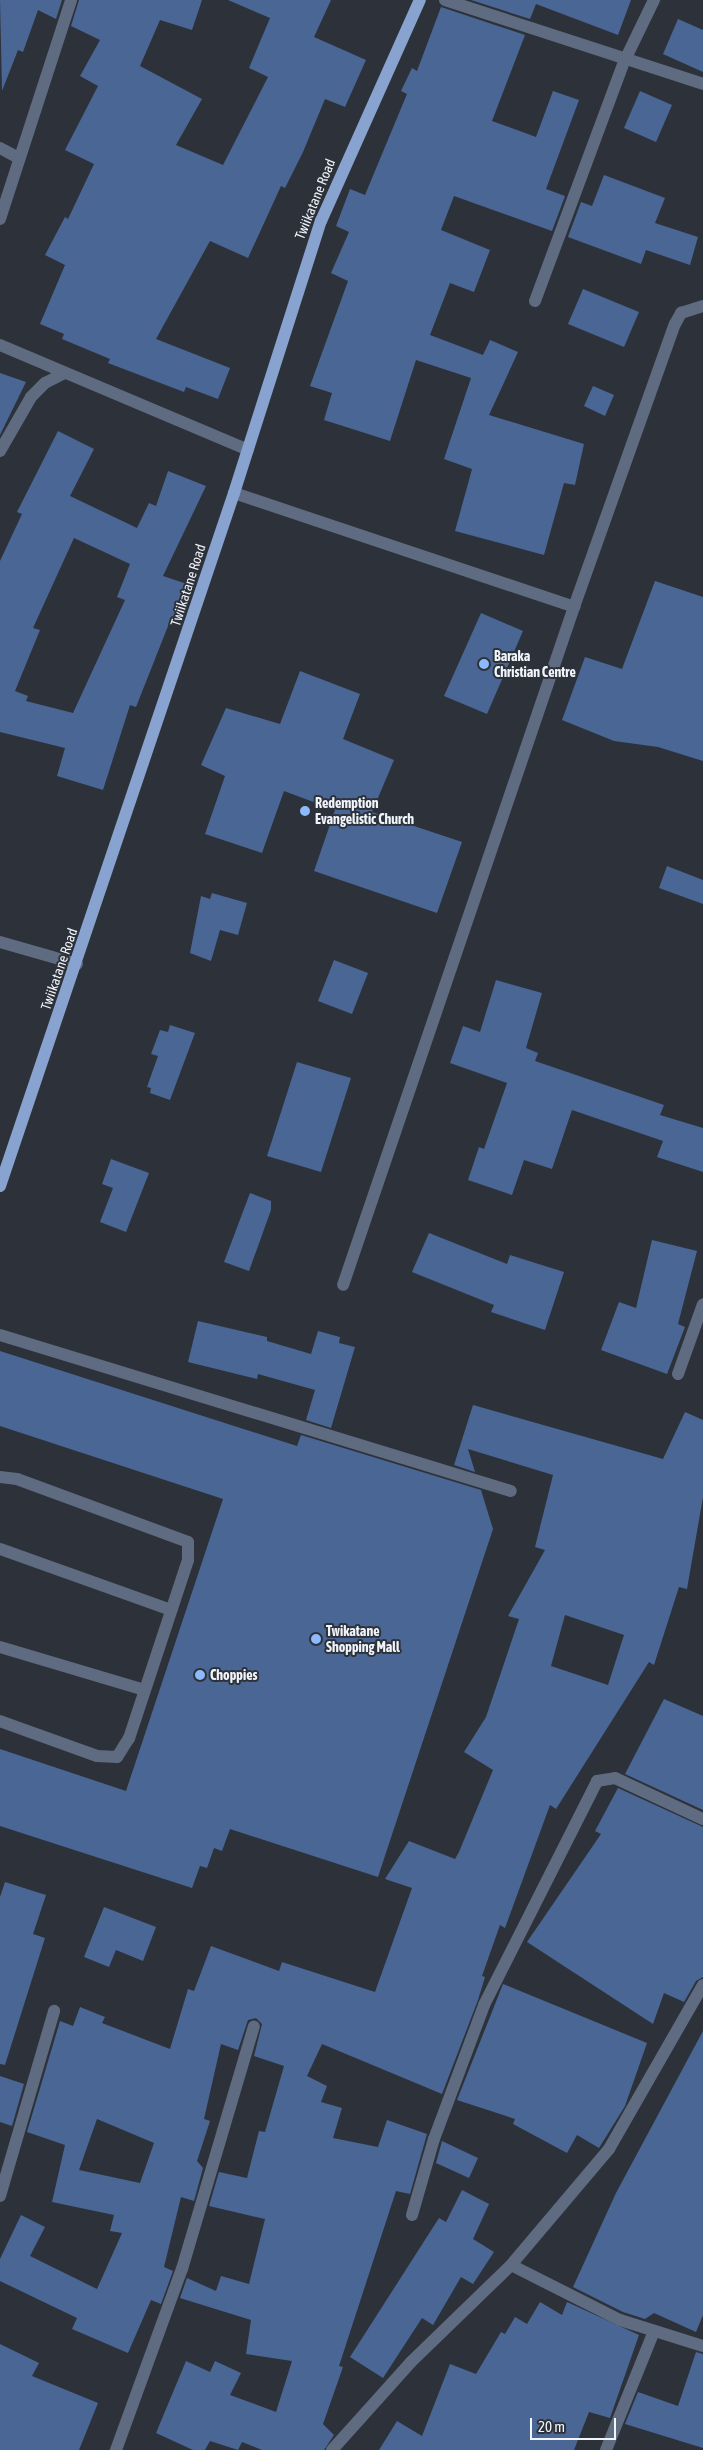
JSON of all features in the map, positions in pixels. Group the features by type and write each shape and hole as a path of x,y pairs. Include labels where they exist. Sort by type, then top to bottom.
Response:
{"main road":[{"name":"Twiikatane Road","path":"0,1186 77,964 248,450 321,221 420,0"}],"street":[{"path":"0,219 71,0"},
{"path":"444,0 624,62 703,84"},
{"path":"535,301 624,62 654,0"},
{"path":"0,148 19,158"},
{"path":"343,1285 574,607 675,324 681,312 703,306"},
{"path":"0,345 248,450"},
{"path":"0,451 31,397 44,383 65,373"},
{"path":"234,492 574,607"},
{"path":"0,942 77,964"},
{"path":"678,1374 703,1304"},
{"path":"0,1335 511,1491"},
{"path":"0,1477 17,1479 188,1542 188,1560 129,1738 118,1757 98,1756 0,1721"},
{"path":"0,1549 171,1610"},
{"path":"0,1647 144,1690"},
{"path":"412,2215 434,2139 484,2005 597,1781 615,1778 703,1819"},
{"path":"332,2450 411,2362 511,2265 609,2149 703,1984"},
{"path":"0,2196 54,2011"},
{"path":"116,2450 178,2279 254,2026"},
{"path":"511,2265 552,2289 654,2331 703,2346"},
{"path":"606,2450 654,2331"}],"building":[{"path":"0,0 62,0 56,19 38,10 23,52 18,50 2,91"},
{"path":"79,0 202,0 192,30 160,20 140,66 202,99 176,145 223,165 268,77 249,68 270,18 228,0 331,0 314,37 366,60 345,107 325,99 303,152 285,188 281,186 248,258 210,241 156,339 230,368 218,399 186,387 184,392 108,363 110,359 62,339 64,334 40,324 65,265 45,255 65,217 68,219 94,164 65,150 98,86 80,76 100,40 71,26"},
{"path":"471,0 631,0 618,35 536,4 530,19"},
{"path":"441,7 525,35 492,121 536,137 553,91 579,100 546,189 565,196 552,231 454,196 441,230 490,250 474,292 450,283 430,335 483,355 490,340 518,352 489,415 584,444 575,485 564,483 544,555 455,531 472,469 444,459 471,378 416,360 390,441 324,420 332,393 310,386 348,281 331,273 349,232 336,226 350,189 365,195 407,94 401,91 412,68 417,71"},
{"path":"678,19 703,30 703,72 663,54"},
{"path":"640,91 672,105 656,142 624,128"},
{"path":"604,175 665,198 655,223 698,237 690,265 646,250 641,264 568,237 581,202 592,206"},
{"path":"583,289 639,312 624,347 568,324"},
{"path":"0,373 26,382 0,435"},
{"path":"593,386 614,395 605,416 584,406"},
{"path":"58,431 94,449 70,496 137,528 149,503 156,506 168,471 206,486 163,576 193,586 181,619 172,616 136,707 130,705 103,790 57,776 65,748 0,732 0,561 22,514 17,512","holes":["74,538 130,564 117,597 125,600 73,713 26,701 28,696 15,691 40,630 33,628"]},
{"path":"655,581 703,597 703,761 658,747 614,741 562,720 585,657 622,669"},
{"name":"Baraka Christian Centre","path":"481,613 523,631 487,714 444,696"},
{"path":"300,671 360,694 343,739 394,760 372,812 462,842 437,913 314,871 335,810 284,791 262,853 205,834 225,776 201,765 226,708 280,724"},
{"path":"667,866 703,880 703,904 659,888"},
{"path":"212,893 247,903 238,935 220,930 211,961 190,953 201,896 210,899"},
{"path":"334,960 368,973 352,1014 318,1001"},
{"path":"496,980 542,993 526,1048 538,1053 535,1061 664,1105 660,1115 703,1128 703,1172 657,1157 663,1141 572,1110 552,1169 524,1160 512,1195 468,1180 479,1147 484,1149 507,1083 450,1063 463,1026 480,1032"},
{"path":"170,1025 195,1033 170,1100 150,1093 151,1088 147,1087 158,1056 151,1054 160,1030 168,1032"},
{"path":"297,1062 351,1078 321,1172 267,1156"},
{"path":"111,1159 149,1173 126,1232 100,1222 113,1188 102,1184"},
{"path":"250,1193 271,1201 271,1210 249,1271 224,1262"},
{"path":"429,1233 507,1264 510,1255 564,1272 545,1330 491,1312 494,1305 412,1272"},
{"path":"652,1240 697,1251 678,1324 685,1327 667,1374 601,1350 619,1302 636,1308"},
{"path":"198,1321 267,1337 267,1341 311,1354 318,1331 340,1337 339,1343 355,1347 331,1428 306,1420 315,1390 258,1374 257,1379 188,1362"},
{"name":"Twikatane Shopping Mall","path":"0,1351 297,1446 301,1435 481,1490 493,1529 378,1877 230,1829 222,1851 214,1848 207,1868 200,1866 192,1888 0,1826 0,1749 126,1791 223,1499 0,1426"},
{"path":"473,1405 663,1459 685,1412 703,1420 703,1497 687,1589 679,1587 654,1665 649,1662 556,1809 550,1805 505,1928 500,1925 482,1976 485,1977 478,2000 442,2094 322,2044 307,2076 327,2086 321,2102 342,2108 333,2138 378,2147 387,2120 427,2134 410,2194 396,2191 339,2366 343,2367 323,2424 334,2435 324,2450 262,2450 242,2442 238,2450 210,2441 205,2450 193,2450 156,2433 186,2361 210,2372 215,2361 241,2373 230,2395 276,2412 292,2361 246,2354 251,2320 180,2298 187,2278 216,2291 221,2276 249,2284 265,2219 209,2206 219,2172 247,2178 259,2131 265,2132 284,2066 254,2056 262,2024 256,2018 248,2020 238,2050 221,2044 204,2119 210,2121 197,2161 203,2168 194,2201 181,2197 164,2267 173,2271 161,2304 151,2300 128,2353 72,2329 77,2318 0,2281 0,2259 21,2215 45,2227 30,2256 97,2289 122,2233 110,2231 114,2215 52,2202 65,2145 27,2132 60,2021 73,2026 80,2007 105,2017 102,2023 170,2049 188,1989 194,1991 211,1946 279,1971 282,1962 375,1992 412,1888 385,1879 409,1841 455,1859 459,1852 493,1770 464,1752 486,1717 519,1619 508,1616 545,1550 535,1547 553,1475 468,1449 475,1472 454,1465","holes":["565,1615 624,1635 608,1685 551,1666","97,2119 154,2143 140,2183 79,2170"]},
{"path":"664,1699 703,1716 703,1810 625,1774"},
{"path":"618,1788 703,1827 703,1977 696,1981 684,2002 664,1993 653,2024 527,1942 601,1834 595,1831"},
{"path":"5,1882 46,1895 33,1934 45,1938 5,2065 0,2064 0,1897"},
{"path":"104,1907 156,1927 143,1961 116,1950 109,1967 84,1957"},
{"path":"503,1984 647,2043 625,2106 599,2148 577,2135 567,2153 513,2124 515,2119 457,2100"},
{"path":"703,2031 703,2315 696,2332 654,2313 645,2319 623,2312 573,2287 616,2193"},
{"path":"0,2076 24,2084 12,2126 0,2122"},
{"path":"442,2141 478,2158 469,2178 436,2163"},
{"path":"462,2190 489,2204 473,2239 494,2252 473,2284 461,2277 433,2325 422,2318 383,2378 350,2357 439,2218 446,2222"},
{"path":"540,2302 562,2315 567,2302 639,2335 610,2418 589,2412 574,2450 379,2450 397,2421 422,2436 450,2364 476,2374 501,2332 505,2334 515,2317 527,2324"},
{"path":"0,2344 39,2363 32,2376 98,2403 79,2450 0,2450"},
{"path":"696,2352 703,2354 703,2448 625,2424 638,2392 678,2406"}],"place":[{"name":"Baraka Christian Centre","path":"484,664"},
{"name":"Redemption Evangelistic Church","path":"305,811"},
{"name":"Twikatane Shopping Mall","path":"316,1639"},
{"name":"Choppies","path":"200,1675"}]}
